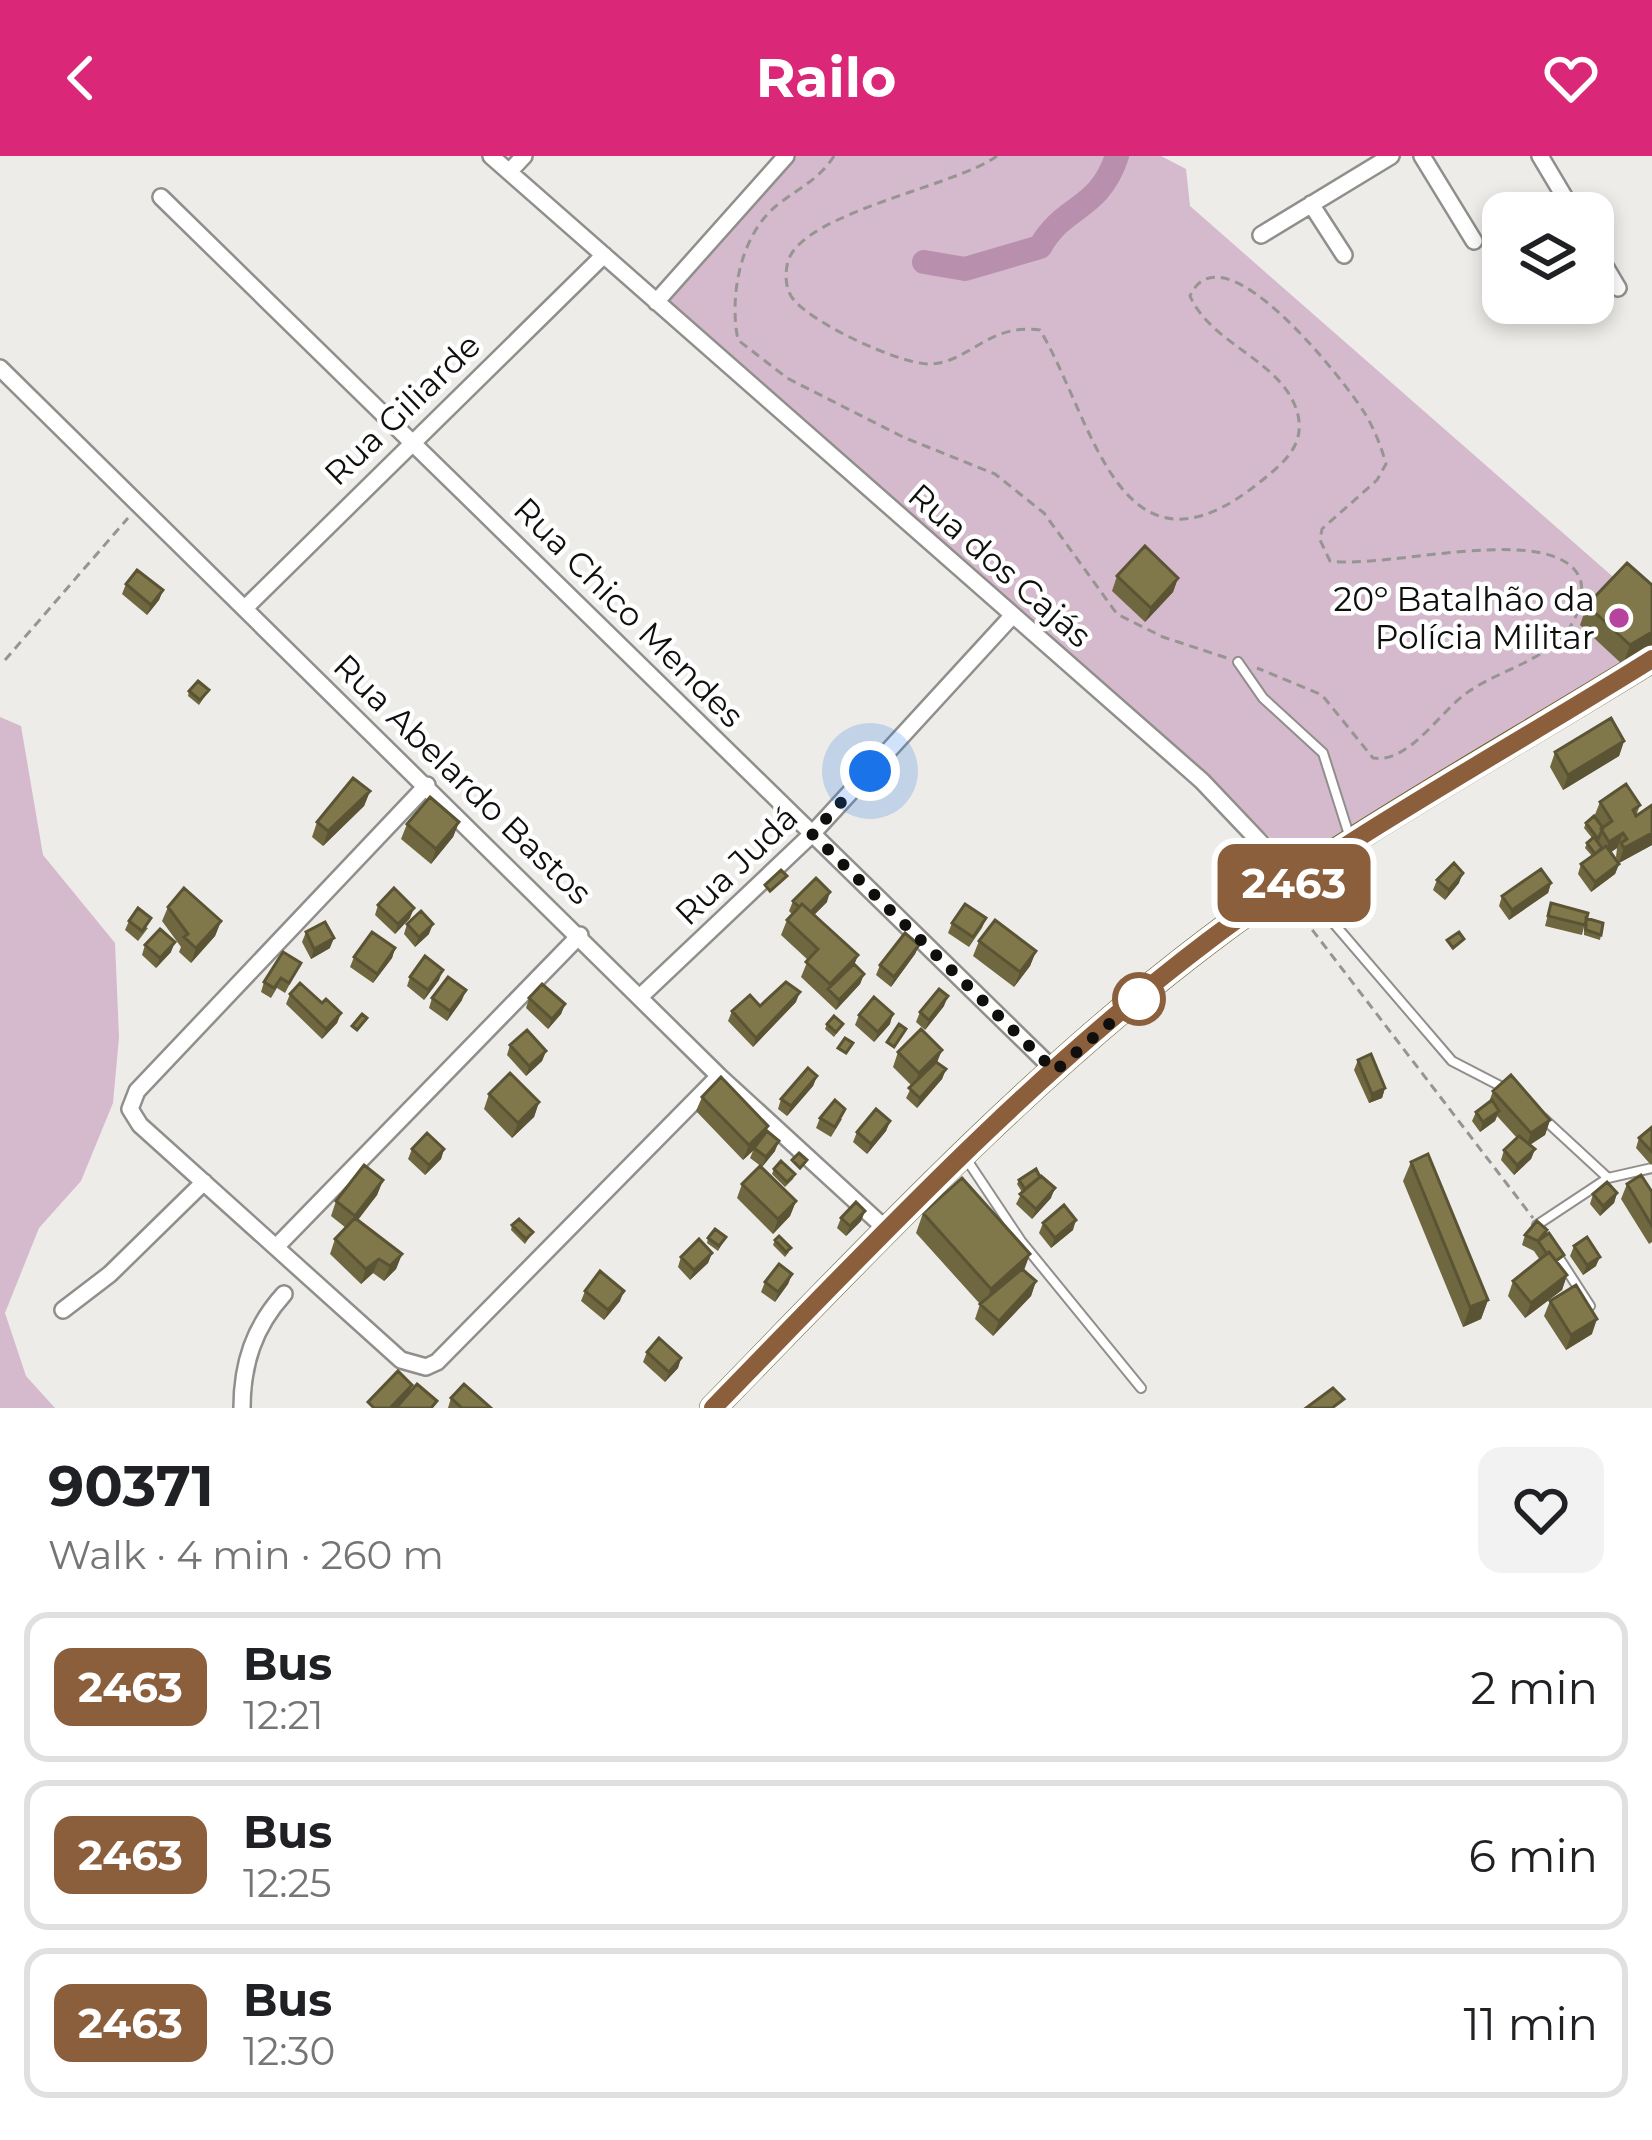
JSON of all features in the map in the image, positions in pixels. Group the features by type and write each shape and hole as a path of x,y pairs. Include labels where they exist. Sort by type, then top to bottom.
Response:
{"main road":[{"path":"713,1408 963,1154 1178,965 1352,845 1652,659"}],"street":[{"name":"Rua dos Cajás","path":"491,156 1215,792 1290,886"},
{"path":"509,172 524,156"},
{"path":"656,302 785,156"},
{"path":"1261,235 1391,156"},
{"path":"1422,156 1474,241"},
{"path":"1540,156 1561,192"},
{"name":"Rua Chico Mendes","path":"161,197 1055,1071"},
{"path":"1311,204 1344,255"},
{"name":"Rua Giliarde","path":"245,608 604,255"},
{"path":"1614,281 1618,288"},
{"name":"Rua Abelardo Bastos","path":"0,368 642,995 719,1076 887,1230"},
{"path":"0,394 13,381"},
{"name":"Rua Judá","path":"642,995 812,834 1013,615"},
{"path":"427,785 194,1028 130,1102 140,1125 401,1360 426,1366 437,1362 719,1076"},
{"path":"278,1245 580,935"},
{"path":"62,1310 98,1285 204,1182"},
{"path":"242,1408 249,1353 258,1328 284,1294"}],"lane":[{"path":"1238,662 1263,698 1323,753 1352,845"},
{"path":"1290,886 1452,1061 1515,1094"},
{"path":"1538,1114 1608,1178"},
{"path":"963,1154 1022,1241 1141,1388"},
{"path":"1590,1306 1538,1225 1608,1178 1652,1168"}],"path":[{"path":"834,156 811,183 764,218 749,242 735,298 738,340 787,378 903,437 995,474 1044,513 1117,614 1163,637 1322,695 1358,744 1382,759 1395,756 1468,692 1559,642 1574,620 1582,585 1559,558 1539,552 1330,561 1319,540 1322,529 1377,480 1386,464 1382,447 1364,412 1297,329 1233,278 1212,274 1196,283 1190,296 1199,318 1292,396 1300,438 1287,460 1226,509 1202,518 1147,512 1124,494 1102,467 1040,330 1013,327 928,364 874,350 793,300 785,280 789,256 806,239 880,200 967,176 997,156"},
{"path":"5,660 141,504"},
{"path":"1290,886 1538,1225"}],"shaded area":[{"path":"796,156 1161,156 1186,169 1190,206 1652,611 1652,648 1295,860 1009,600 666,302"},
{"path":"0,717 21,726 43,855 115,943 119,1037 113,1103 81,1181 39,1228 5,1313 26,1376 55,1408 0,1408"}],"building":[{"path":"1145,546 1178,578 1151,608 1117,576"},
{"path":"1627,563 1652,585 1652,632 1630,645 1587,605"},
{"path":"137,570 163,590 151,605 126,584"},
{"path":"198,681 209,690 200,700 189,691"},
{"path":"1611,718 1624,741 1568,775 1555,752"},
{"path":"353,778 370,791 328,831 317,822"},
{"path":"1626,784 1640,805 1633,810 1636,816 1652,805 1652,833 1624,848 1623,833 1609,842 1601,829 1612,821 1600,802"},
{"path":"430,797 459,822 436,849 407,824"},
{"path":"1594,816 1603,828 1598,839 1586,823"},
{"path":"1594,837 1602,848 1595,854 1587,843"},
{"path":"1606,846 1619,864 1595,882 1581,864"},
{"path":"1454,863 1463,873 1449,890 1437,880"},
{"path":"1541,869 1551,883 1512,910 1502,896"},
{"path":"781,870 787,876 770,891 765,885"},
{"path":"816,878 830,892 811,912 793,901"},
{"path":"184,888 221,921 196,948 184,937 188,934 168,907"},
{"path":"394,888 414,908 398,924 378,905"},
{"path":"1551,903 1588,913 1585,925 1548,916"},
{"path":"802,904 858,955 830,984 806,962 818,949 787,920"},
{"path":"965,904 986,918 973,937 952,923"},
{"path":"138,908 151,918 142,931 129,921"},
{"path":"421,911 433,924 419,937 407,924"},
{"path":"1586,918 1603,923 1601,935 1586,930"},
{"path":"995,920 1036,951 1020,972 979,941"},
{"path":"325,922 334,938 314,949 306,932"},
{"path":"160,929 175,942 160,958 145,945"},
{"path":"372,932 395,948 377,974 354,957"},
{"path":"1459,932 1464,939 1453,948 1447,940"},
{"path":"905,933 919,945 894,977 880,965"},
{"path":"283,952 301,963 289,983 281,978 274,988 264,982"},
{"path":"425,956 443,970 428,990 410,977"},
{"path":"854,964 864,974 839,1000 828,989"},
{"path":"448,977 466,990 450,1011 432,998"},
{"path":"786,982 800,992 756,1038 732,1011 750,995 760,1006"},
{"path":"300,983 341,1013 326,1029 290,994"},
{"path":"542,984 565,1004 552,1019 529,998"},
{"path":"939,989 948,996 929,1020 920,1012"},
{"path":"874,997 893,1014 878,1032 859,1015"},
{"path":"362,1014 367,1018 357,1030 352,1026"},
{"path":"834,1016 843,1024 836,1032 827,1024"},
{"path":"899,1024 906,1029 894,1047 887,1042"},
{"path":"921,1029 942,1050 919,1073 898,1052"},
{"path":"527,1030 546,1051 529,1066 510,1045"},
{"path":"845,1038 853,1043 846,1053 838,1048"},
{"path":"1371,1054 1385,1088 1372,1094 1358,1060"},
{"path":"936,1062 946,1069 920,1098 909,1088"},
{"path":"808,1068 817,1076 791,1106 781,1099"},
{"path":"510,1073 539,1102 518,1123 489,1094"},
{"path":"1511,1075 1550,1120 1531,1133 1493,1091"},
{"path":"721,1077 768,1126 749,1145 702,1097"},
{"path":"835,1100 845,1109 835,1127 820,1118"},
{"path":"1492,1100 1499,1111 1483,1122 1476,1112"},
{"path":"876,1109 890,1121 871,1144 857,1132"},
{"path":"1652,1127 1652,1152 1639,1138"},
{"path":"767,1131 779,1141 766,1157 754,1148"},
{"path":"427,1133 444,1149 429,1165 412,1149"},
{"path":"1519,1136 1535,1149 1517,1165 1504,1150"},
{"path":"799,1153 807,1160 800,1168 792,1160"},
{"path":"1428,1154 1488,1300 1470,1307 1411,1162"},
{"path":"781,1161 795,1174 787,1182 774,1169"},
{"path":"364,1165 383,1180 355,1216 336,1201"},
{"path":"760,1166 796,1201 778,1219 742,1184"},
{"path":"1036,1169 1040,1177 1025,1189 1019,1180"},
{"path":"1641,1175 1652,1192 1652,1226 1627,1184"},
{"path":"1041,1176 1055,1188 1036,1209 1020,1194"},
{"path":"962,1178 1030,1254 991,1289 923,1213"},
{"path":"1607,1182 1617,1193 1603,1206 1593,1194"},
{"path":"856,1202 865,1211 850,1226 841,1218"},
{"path":"1064,1205 1076,1220 1055,1238 1043,1223"},
{"path":"355,1218 402,1254 390,1266 379,1259 366,1269 335,1239"},
{"path":"519,1219 533,1232 526,1239 512,1225"},
{"path":"1537,1221 1547,1230 1538,1241 1525,1235"},
{"path":"715,1229 726,1237 719,1246 708,1238"},
{"path":"1549,1233 1564,1255 1556,1261 1538,1241"},
{"path":"779,1236 791,1248 786,1252 775,1240"},
{"path":"1587,1237 1600,1257 1587,1265 1574,1246"},
{"path":"699,1239 712,1253 694,1270 681,1257"},
{"path":"1549,1252 1567,1275 1531,1303 1513,1281"},
{"path":"779,1264 792,1274 778,1292 765,1282"},
{"path":"1022,1269 1036,1281 999,1321 980,1304"},
{"path":"600,1271 624,1291 608,1310 585,1291"},
{"path":"1576,1285 1597,1319 1571,1335 1550,1301"},
{"path":"659,1338 681,1358 669,1372 647,1352"},
{"path":"398,1371 412,1385 390,1408 374,1408 368,1402"},
{"path":"417,1384 437,1401 431,1408 396,1408"},
{"path":"464,1384 491,1408 462,1408 451,1398"},
{"path":"1333,1388 1344,1399 1332,1408 1306,1408"}],"waterway":[{"path":"924,262 965,269 1040,247 1060,222 1100,188 1117,156"}],"bus line":[{"name":"2463","path":"713,1408 963,1154 1211,938 1652,659"}],"place":[{"name":"20º Batalhão da Polícia Militar","path":"1619,618"}],"route":[{"path":"870,771 812,834 1055,1071 1147,991 1139,999"}]}
